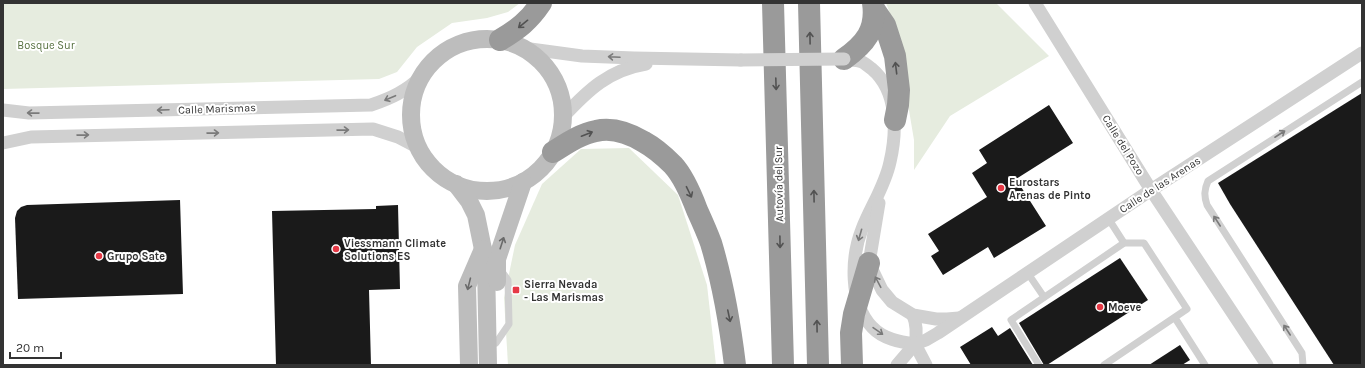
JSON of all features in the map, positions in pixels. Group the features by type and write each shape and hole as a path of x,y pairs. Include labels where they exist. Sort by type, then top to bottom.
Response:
{"highway":[{"path":"500,40 532,16 541,3"},
{"name":"Autovía del Sur","path":"772,3 783,365"},
{"path":"809,3 818,365"},
{"path":"844,59 862,45 869,34 873,24 874,6"},
{"path":"874,6 885,25 895,56 899,90 895,120"},
{"path":"553,152 575,138 589,132 598,130 614,130 627,132 641,140 657,150 673,166 689,190 711,243 730,320 735,365"},
{"path":"852,365 851,333 857,299 869,263"}],"main road":[{"path":"482,39 500,40 523,48 539,60 553,76 559,89 563,117 560,135 553,152 545,164 534,174 523,182 507,188 490,190 472,189 456,184 441,175 428,163 419,148 411,119 415,90 422,76 433,62 447,50 482,39"},
{"path":"489,259 497,259 523,182"},
{"path":"456,184 476,215 489,259 496,343 496,365"},
{"path":"469,365 467,286 489,259"},
{"path":"488,365 489,259"}],"street":[{"name":"Calle del Pozo","path":"1034,3 1151,190 1267,365"},
{"path":"523,48 582,56 667,60 844,59 862,62 878,74 887,90 895,120 890,162 882,187 869,263 882,290 892,302 913,315 924,318 959,318"},
{"name":"Calle de las Arenas","path":"916,344 926,340 1108,218 1362,53"},
{"path":"563,117 578,101 600,82 633,66 667,60"},
{"name":"Calle Marismas","path":"3,110 29,113 69,113 372,105 392,98 410,87 422,76"},
{"path":"3,143 31,137 373,130 398,137 419,148"},
{"path":"882,187 861,230 856,250 853,267 857,299 871,326 880,334 898,342 916,344"},
{"path":"913,315 916,323 916,344 926,365"},
{"path":"897,365 916,344"}],"lane":[{"path":"1303,365 1302,352 1208,205 1204,197 1204,189 1208,181 1362,82"},
{"path":"1108,218 1124,243"},
{"path":"1039,365 1011,320 1124,243 1144,243 1187,309 1104,365"},
{"path":"1027,272 1044,297"},
{"path":"1175,318 1205,365"}],"green space":[{"name":"Bosque Sur","path":"3,3 520,3 508,12 487,18 452,23 417,47 397,72 379,79 3,89"},
{"path":"886,3 996,3 1049,56 950,116 914,170 914,140 895,27"},
{"path":"629,148 678,195 707,285 716,365 508,365 504,298 515,245 542,184 581,149"}],"building":[{"path":"1362,93 1362,365 1334,365 1218,183"},
{"name":"Eurostars Arenas de Pinto","path":"1049,105 1073,143 1016,179 1046,226 994,258 988,247 943,275 931,256 939,251 928,234 987,197 972,173 987,163 979,150"},
{"name":"Grupo Sate","path":"180,200 183,294 18,299 15,218 17,211 21,207 27,205"},
{"name":"Viessmann Climate Solutions ES","path":"398,205 400,289 369,290 371,365 276,365 272,211 376,209 376,206"},
{"path":"1120,258 1148,300 1047,365 1044,365 1019,323"},
{"path":"992,327 998,336 1010,328 1033,365 971,365 960,347"},
{"path":"1180,345 1190,360 1182,365 1149,365"}],"place":[{"name":"Eurostars Arenas de Pinto","path":"1001,188"},
{"name":"Viessmann Climate Solutions ES","path":"336,249"},
{"name":"Grupo Sate","path":"99,256"},
{"name":"Sierra Nevada - Las Marismas","path":"516,290"},
{"name":"Moeve","path":"1100,307"}]}
